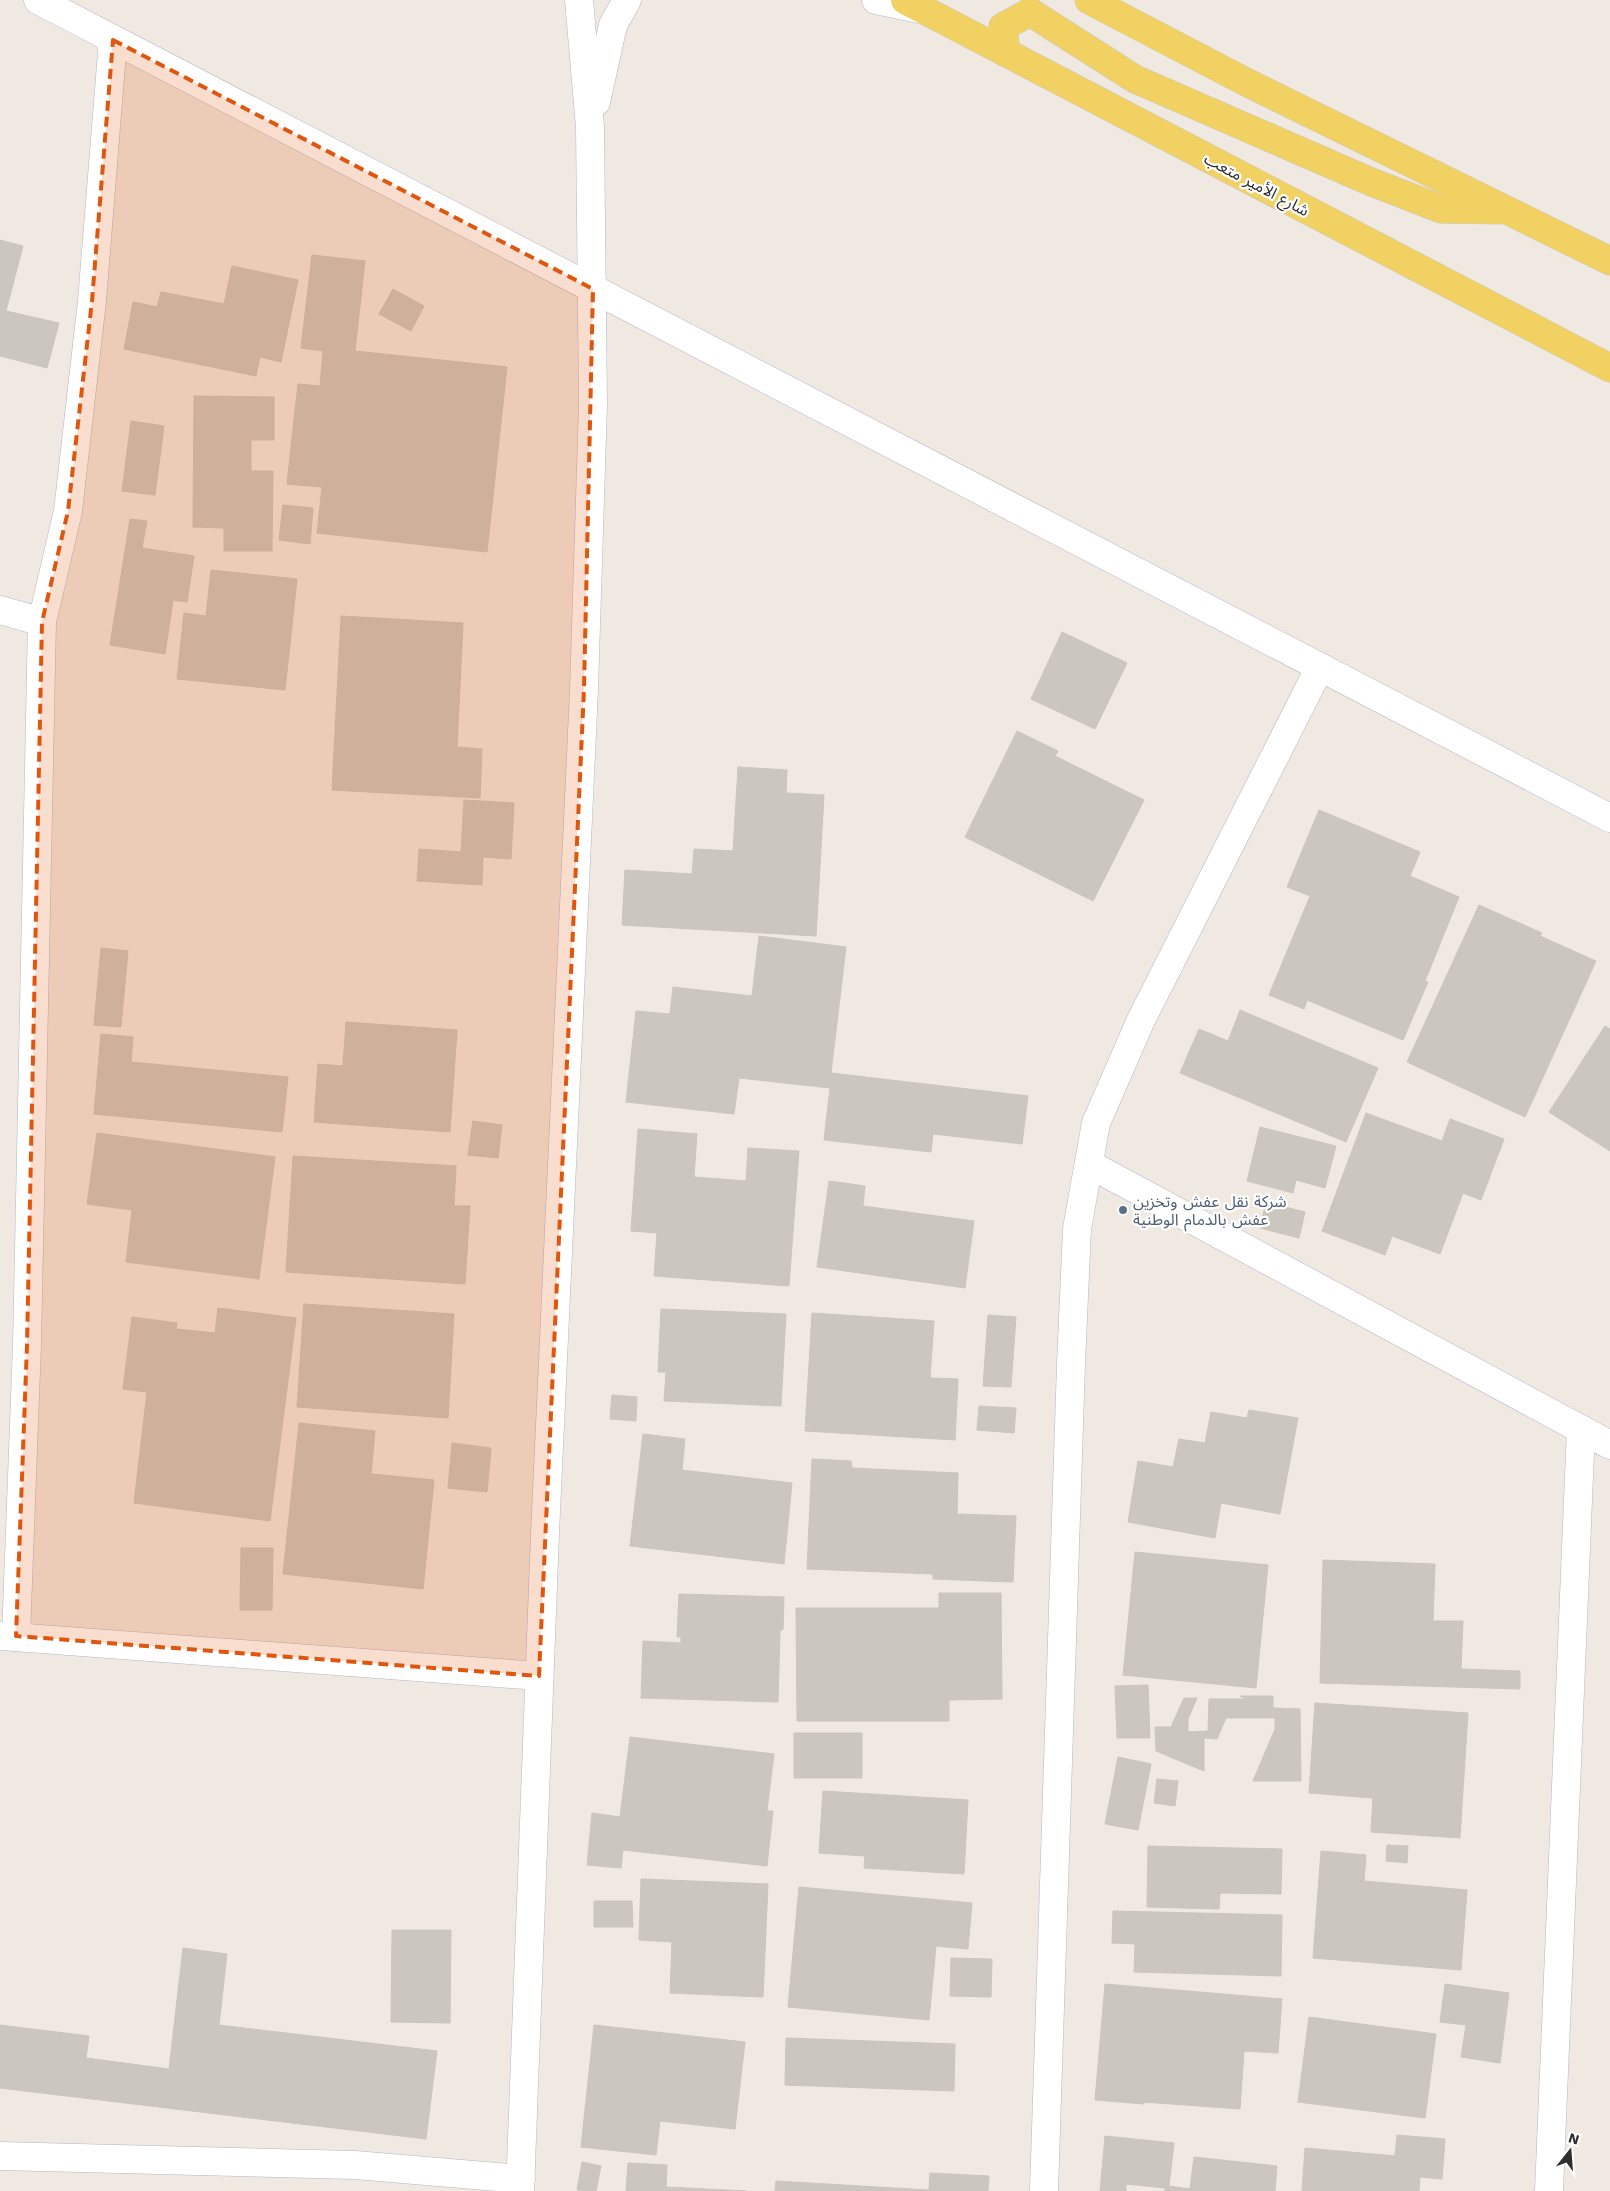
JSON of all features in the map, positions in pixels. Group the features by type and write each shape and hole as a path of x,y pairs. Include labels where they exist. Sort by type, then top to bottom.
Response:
{"main road":[{"path":"1090,0 1246,82 1610,261"},
{"name":"شارع الأمير متعب","path":"914,5 1610,368"},
{"path":"1006,53 1003,27 1030,12 1135,79 1369,180 1441,209 1507,211"}],"street":[{"path":"38,0 1610,818"},
{"path":"0,2156 355,2165 520,2185 540,1676 584,699 593,404 590,127 580,0"},
{"path":"590,127 613,25 627,0"},
{"path":"876,0 914,5"},
{"path":"113,40 92,301 68,511 42,622 27,1345 8,1636 540,1676"},
{"path":"0,610 42,622"},
{"path":"1044,2191 1077,1229 1096,1123 1141,1020 1320,667"},
{"path":"1089,1164 1610,1445"},
{"path":"1549,2191 1582,1430"}],"highlighted area":[{"path":"113,40 593,289 584,689 539,1676 16,1636 27,1345 42,622 68,511 92,301"}],"building":[{"path":"0,240 23,246 6,311 59,323 47,368 0,356"},
{"path":"312,255 365,261 355,351 507,367 487,552 317,533 322,487 287,484 298,384 320,386 323,351 301,348"},
{"path":"232,266 298,280 281,362 260,357 256,376 124,349 133,302 157,307 161,292 224,304"},
{"path":"393,289 424,306 411,331 379,314"},
{"path":"194,396 274,397 274,440 251,440 251,471 273,471 272,551 224,551 224,528 193,527"},
{"path":"131,421 164,426 155,495 122,491"},
{"path":"283,505 313,508 310,544 279,540"},
{"path":"130,519 147,521 142,548 194,556 187,602 173,600 165,654 110,645"},
{"path":"211,570 297,579 285,690 177,679 184,613 206,616"},
{"path":"341,616 463,623 457,747 482,749 480,798 332,790"},
{"path":"1062,632 1127,663 1095,729 1031,699"},
{"path":"1017,731 1058,751 1055,756 1144,800 1093,901 965,837"},
{"path":"738,767 787,770 786,793 824,795 816,936 622,925 625,870 692,874 694,849 733,851"},
{"path":"464,800 514,803 511,859 483,857 482,885 417,881 419,849 461,852"},
{"path":"1319,810 1420,852 1410,876 1459,897 1425,981 1428,982 1403,1040 1307,1000 1304,1009 1269,995 1310,896 1287,887"},
{"path":"1479,905 1542,933 1540,936 1596,961 1525,1117 1407,1062"},
{"path":"759,936 846,947 831,1073 1028,1096 1022,1144 933,1134 931,1152 824,1140 830,1088 739,1078 734,1114 626,1102 636,1011 670,1014 673,987 752,996"},
{"path":"101,948 128,951 121,1027 94,1025"},
{"path":"1240,1010 1378,1068 1346,1142 1180,1073 1199,1029 1228,1041"},
{"path":"346,1022 457,1030 450,1132 314,1122 318,1064 343,1066"},
{"path":"1605,1026 1610,1029 1610,1151 1549,1112"},
{"path":"101,1034 133,1037 131,1062 288,1077 282,1132 94,1114"},
{"path":"1366,1113 1442,1141 1450,1119 1504,1139 1481,1200 1463,1193 1440,1254 1392,1236 1385,1255 1322,1231"},
{"path":"473,1121 502,1125 498,1158 468,1155"},
{"path":"1260,1127 1336,1146 1325,1188 1296,1180 1293,1193 1247,1181"},
{"path":"638,1129 697,1134 694,1177 746,1181 748,1148 799,1151 789,1286 654,1276 657,1233 631,1231"},
{"path":"97,1133 275,1157 259,1279 126,1262 132,1210 87,1204"},
{"path":"293,1156 456,1166 454,1206 470,1206 465,1284 286,1272"},
{"path":"829,1181 865,1186 863,1206 974,1221 965,1288 817,1267"},
{"path":"1266,1202 1305,1212 1299,1238 1260,1228"},
{"path":"304,1304 454,1314 448,1418 297,1407"},
{"path":"218,1308 296,1318 270,1521 134,1503 147,1392 123,1389 132,1317 177,1323 176,1329 215,1333"},
{"path":"661,1309 786,1314 781,1406 664,1401 666,1372 658,1372"},
{"path":"812,1313 934,1321 930,1378 958,1379 955,1440 805,1431"},
{"path":"988,1315 1016,1317 1011,1387 983,1386"},
{"path":"612,1395 637,1397 636,1421 610,1419"},
{"path":"979,1406 1016,1408 1014,1433 977,1430"},
{"path":"1249,1410 1298,1418 1280,1514 1221,1503 1215,1538 1128,1522 1138,1461 1173,1467 1179,1439 1205,1443 1211,1412 1247,1418"},
{"path":"299,1423 375,1431 371,1474 434,1480 423,1589 283,1574"},
{"path":"643,1434 685,1439 682,1470 792,1483 784,1564 630,1546"},
{"path":"452,1443 491,1448 487,1492 448,1488"},
{"path":"812,1459 851,1461 852,1468 958,1473 957,1514 1016,1516 1013,1582 933,1579 933,1574 807,1569"},
{"path":"241,1548 273,1548 272,1610 240,1610"},
{"path":"1135,1552 1268,1565 1256,1688 1123,1675"},
{"path":"1323,1560 1435,1564 1433,1621 1463,1621 1461,1669 1520,1671 1520,1689 1320,1683"},
{"path":"939,1593 1001,1593 1002,1699 949,1700 949,1721 797,1721 796,1608 939,1608"},
{"path":"679,1594 784,1597 783,1630 780,1630 778,1702 641,1698 643,1641 681,1643 681,1637 677,1637"},
{"path":"1148,1685 1150,1738 1117,1738 1115,1686"},
{"path":"1240,1696 1273,1696 1273,1708 1300,1709 1301,1781 1253,1781 1275,1729 1275,1718 1226,1718 1217,1739 1204,1738 1204,1771 1156,1751 1155,1727 1171,1727 1184,1698 1197,1698 1188,1719 1188,1732 1208,1731 1209,1699 1247,1699"},
{"path":"1315,1703 1468,1713 1460,1838 1371,1832 1373,1798 1309,1793"},
{"path":"794,1733 862,1733 862,1778 794,1778"},
{"path":"630,1737 774,1754 767,1811 773,1811 767,1866 623,1850 621,1868 587,1865 592,1813 620,1817"},
{"path":"1118,1757 1151,1764 1138,1830 1105,1824"},
{"path":"1157,1779 1178,1781 1175,1806 1154,1803"},
{"path":"823,1791 968,1800 964,1874 864,1868 865,1856 819,1853"},
{"path":"1387,1845 1408,1846 1407,1863 1386,1861"},
{"path":"1148,1846 1282,1849 1281,1894 1220,1893 1219,1909 1147,1907"},
{"path":"1321,1851 1366,1855 1364,1881 1467,1890 1461,1970 1313,1958"},
{"path":"641,1879 768,1884 763,1997 670,1993 672,1942 639,1940"},
{"path":"799,1887 972,1903 968,1949 936,1946 929,2020 788,2007"},
{"path":"594,1901 632,1901 633,1927 594,1927"},
{"path":"1113,1911 1282,1915 1281,1976 1134,1972 1135,1944 1112,1943"},
{"path":"392,1930 451,1930 450,2023 391,2022"},
{"path":"183,1948 227,1954 219,2025 437,2051 426,2139 0,2088 0,2025 89,2036 86,2058 169,2069"},
{"path":"951,1958 992,1959 991,1997 950,1996"},
{"path":"1105,1984 1282,1999 1278,2053 1244,2051 1240,2109 1095,2100"},
{"path":"1445,1984 1509,1993 1500,2063 1461,2057 1466,2025 1440,2022"},
{"path":"1309,2017 1436,2034 1425,2118 1298,2102"},
{"path":"594,2025 745,2042 735,2129 660,2121 656,2155 581,2147"},
{"path":"786,2038 955,2044 954,2091 785,2085"},
{"path":"1397,2135 1445,2139 1442,2179 1420,2177 1419,2191 1302,2191 1305,2148 1395,2156"},
{"path":"1105,2136 1174,2143 1169,2186 1190,2189 1194,2157 1277,2166 1275,2191 1165,2191 1165,2188 1126,2184 1126,2191 1100,2191"},
{"path":"582,2162 601,2166 596,2191 577,2190"},
{"path":"628,2163 667,2165 666,2187 746,2191 626,2191"},
{"path":"930,2173 989,2176 988,2191 775,2191 776,2181 929,2190"}],"place":[{"name":"شركة نقل عفش وتخزين عفش بالدمام الوطنية","path":"1123,1210"}]}
